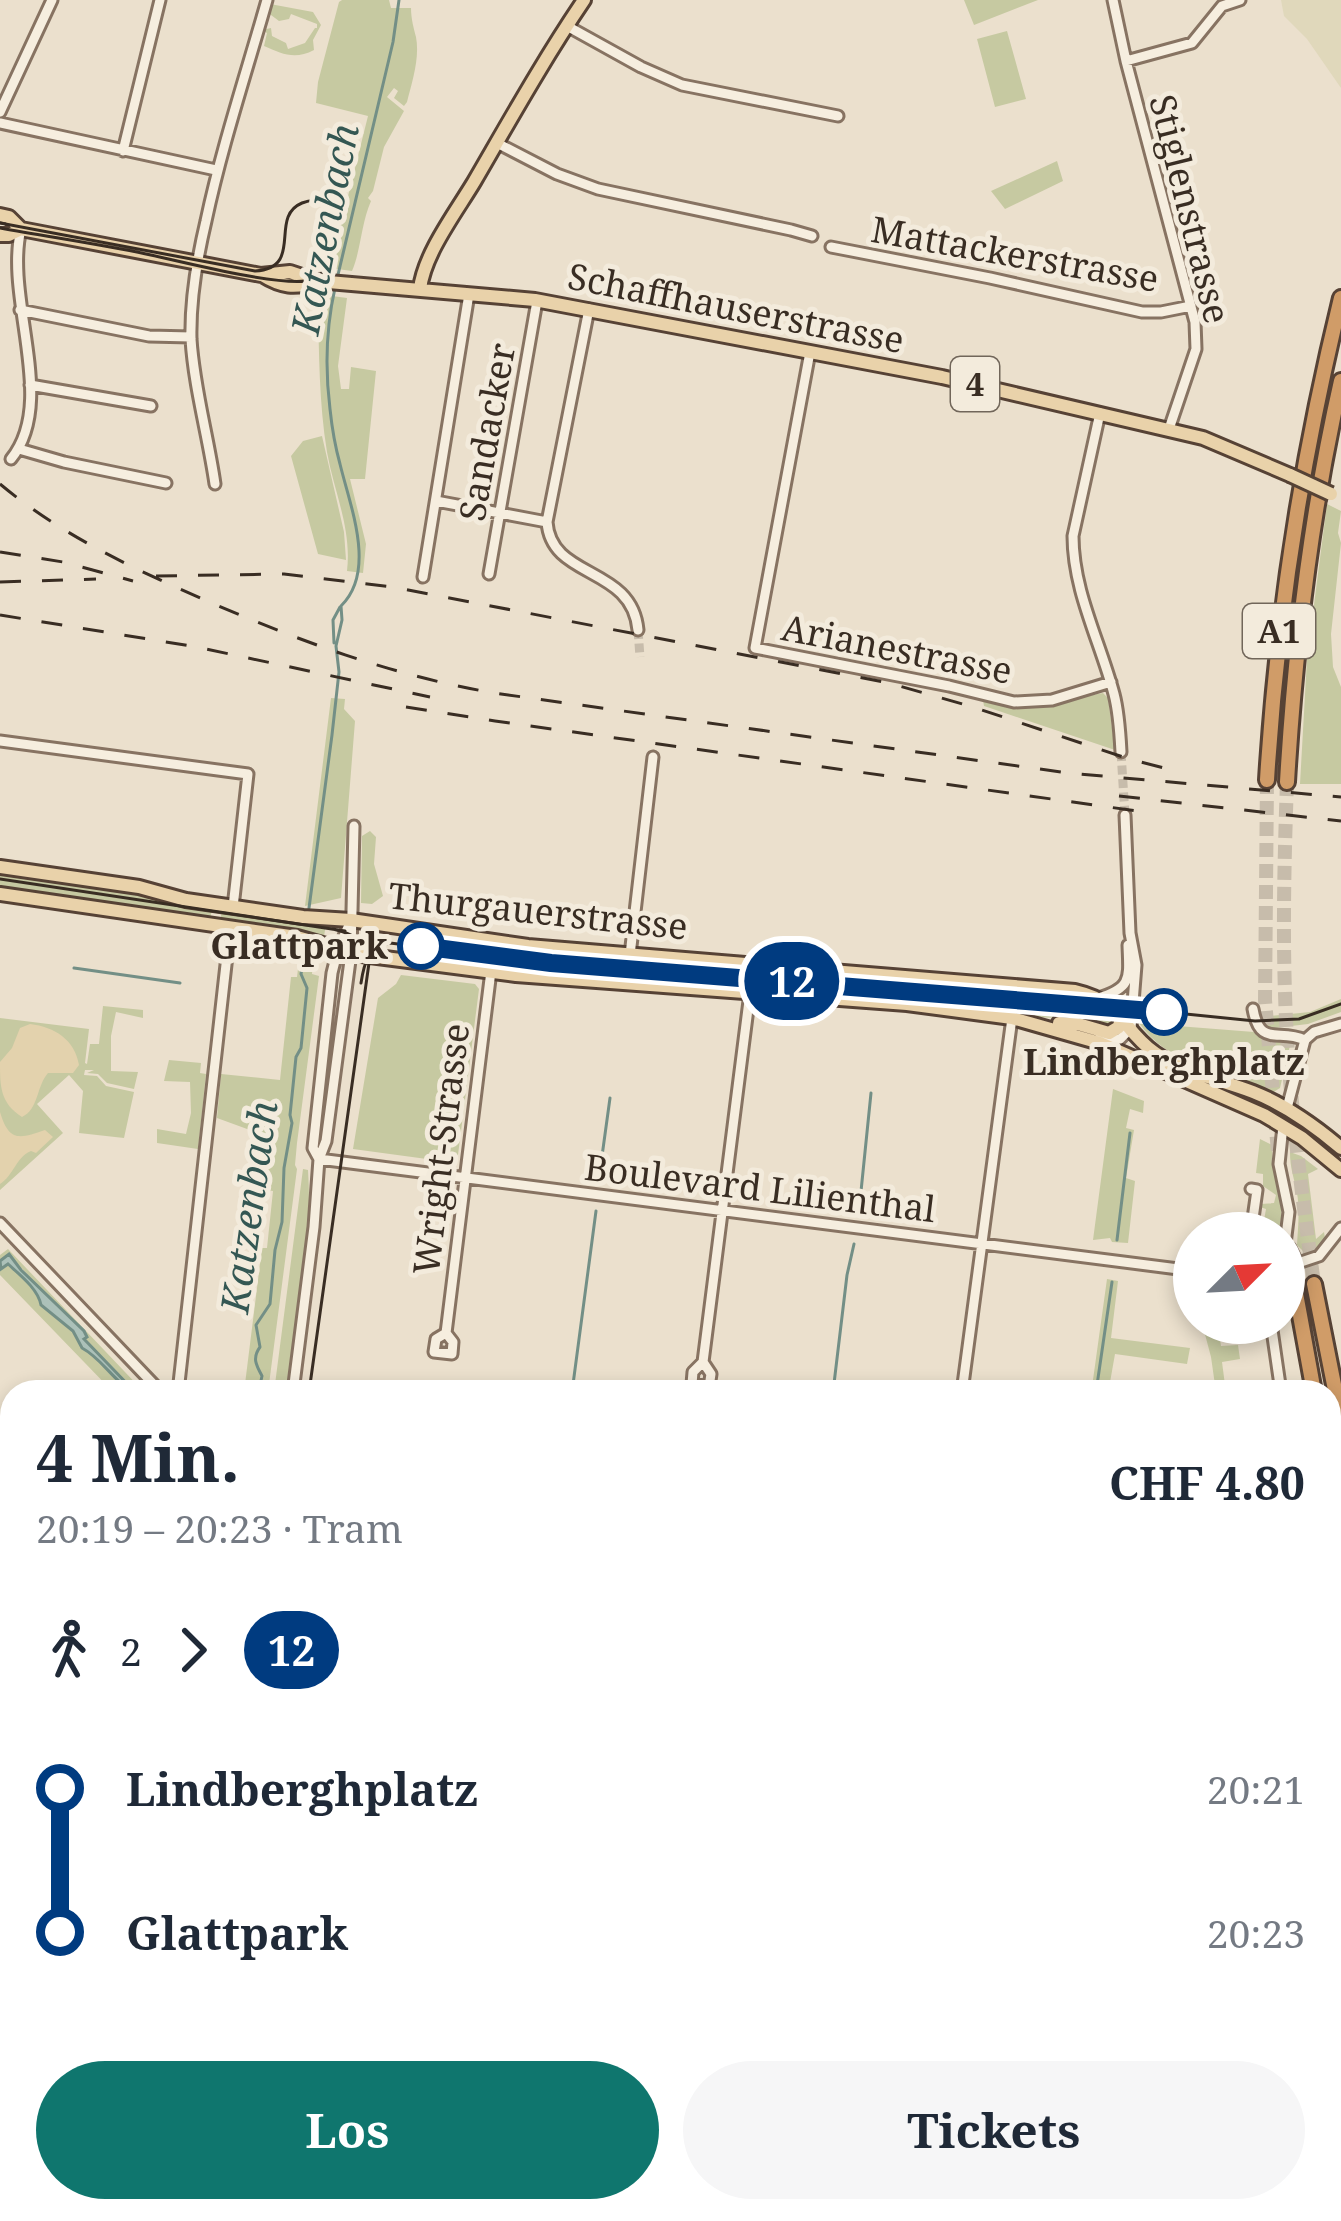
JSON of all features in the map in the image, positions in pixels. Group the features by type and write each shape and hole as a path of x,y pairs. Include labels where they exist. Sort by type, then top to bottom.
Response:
{"highway":[{"name":"A1","path":"1267,780 1292,540 1341,298"},
{"name":"A1","path":"1286,782 1305,581 1341,382"},
{"path":"1314,1284 1333,1380"},
{"path":"1303,1344 1311,1380"}],"main road":[{"path":"421,289 427,264 584,0"},
{"name":"Schaffhauserstrasse","path":"0,215 21,229 260,275 288,287 323,282 537,301 942,377 1226,446 1336,496"},
{"name":"Schaffhauserstrasse","path":"0,235 21,229"},
{"name":"Thurgauerstrasse","path":"0,868 139,887 232,907 528,946 1075,991 1098,998 1163,1058 1287,1108 1341,1148"},
{"name":"Thurgauerstrasse","path":"0,894 516,975 907,1004 1012,1018 1100,1043 1283,1125 1341,1170"},
{"path":"516,975 509,965 510,955 528,946"},
{"path":"907,1004 900,989 917,977"},
{"path":"1040,1024 1078,1024 1109,1033 1119,1027 1121,1016"},
{"path":"1283,1125 1287,1108"}],"street":[{"path":"0,112 52,0"},
{"path":"123,151 160,0"},
{"path":"215,484 191,338 197,263 216,170 266,0"},
{"name":"Stiglenstrasse","path":"1113,0 1195,322 1196,349 1169,429"},
{"path":"1126,61 1192,43 1222,6 1240,0"},
{"path":"567,26 682,85 838,116"},
{"path":"0,123 216,170"},
{"path":"496,142 598,189 812,236"},
{"path":"11,459 19,449 29,413 16,264 21,229"},
{"name":"Mattackerstrasse","path":"831,247 1142,312 1190,306"},
{"path":"423,577 470,294"},
{"name":"Sandacker","path":"489,574 537,301"},
{"path":"589,309 548,522 552,545 560,554 628,597 638,629"},
{"path":"20,310 149,336 191,338"},
{"name":"Arianestrasse","path":"810,352 755,648 1014,702 1052,700 1111,682"},
{"path":"30,385 151,406"},
{"path":"1100,412 1073,536 1073,557 1111,682 1121,752"},
{"path":"19,449 166,483"},
{"path":"436,501 548,522"},
{"path":"0,741 248,774 232,907"},
{"path":"630,955 653,757"},
{"path":"1098,998 1116,992 1126,982 1130,934 1125,815"},
{"path":"295,1380 351,920 354,826"},
{"path":"179,1380 230,929"},
{"path":"1066,1025 1108,1040 1125,1036 1131,1028 1136,965 1130,934"},
{"name":"Wright-Strasse","path":"446,1333 491,971"},
{"path":"704,1362 750,993"},
{"path":"1253,1010 1261,1032 1305,1040"},
{"path":"964,1380 1012,1018"},
{"path":"1287,1108 1305,1040 1314,1032 1341,1024"},
{"path":"1283,1125 1279,1157 1288,1212"},
{"name":"Boulevard Lilienthal","path":"319,1159 1173,1268"},
{"path":"1251,1189 1257,1190 1254,1212"},
{"path":"0,1223 150,1380"},
{"path":"1305,1261 1319,1256 1341,1228"},
{"path":"1274,1344 1279,1380"}],"shaded area":[{"path":"1281,0 1341,0 1341,88 1307,39 1284,16"},
{"path":"9,1254 84,1331 84,1339 123,1380 82,1348 73,1331 41,1305 32,1288 8,1264 1,1269 0,1261"}],"green space":[{"path":"342,0 389,0 391,8 411,8 417,45 407,102 404,106 394,98 398,91 394,88 387,97 404,111 384,147 352,271 330,268 368,116 316,103"},
{"path":"964,0 1038,0 974,25"},
{"path":"270,4 313,12 321,25 313,40 314,50 295,55 264,46 267,33 262,30 271,28 272,36 288,49 305,43 317,28 291,14 279,21 267,12"},
{"path":"1007,31 1026,99 995,107 977,39"},
{"path":"1057,161 1063,181 1005,209 991,191"},
{"path":"332,296 347,298 338,366 341,389 349,389 351,367 376,371 365,479 350,479 366,544 363,573 347,571 345,525 324,434 318,303"},
{"path":"322,436 346,560 318,554 291,456 303,441"},
{"path":"1327,504 1341,511 1331,634 1333,667 1341,687 1341,784 1300,784 1307,659"},
{"path":"1103,693 1108,698 1115,750 984,706 983,700 1030,707"},
{"path":"331,698 345,699 344,709 355,721 341,898 305,906"},
{"path":"370,831 376,837 374,864 383,896 372,904 361,903 362,836"},
{"path":"0,872 134,890 212,908 210,921 0,890"},
{"path":"222,909 326,923 324,937 220,923"},
{"path":"300,953 313,958 312,974 319,976 270,1380 246,1380 273,1191 251,1188 258,1133 217,1118 221,1074 280,1080 291,977 297,977"},
{"path":"523,953 637,960 636,980 519,970"},
{"path":"647,961 884,979 883,999 645,980"},
{"path":"401,975 475,984 479,989 458,1155 449,1162 353,1149 378,998"},
{"path":"912,986 1073,996 1096,1003 1116,1021 1112,1028 911,1001"},
{"path":"1341,999 1341,1012 1308,1024 1266,1029 1261,1017 1310,1012"},
{"path":"103,1006 143,1010 143,1018 116,1012 111,1036 111,1071 138,1072 134,1089 107,1083 98,1074 87,1073 94,1070 85,1070 84,1075 97,1076 106,1086 134,1092 124,1138 79,1133 83,1091 69,1075 37,1104 63,1133 0,1190 0,1018 89,1029 87,1064 90,1044 99,1044"},
{"path":"1139,1023 1254,1032 1262,1038 1291,1041 1280,1088 1272,1093 1181,1059"},
{"path":"169,1060 201,1063 200,1073 206,1074 198,1149 157,1143 157,1129 186,1134 191,1113 190,1082 164,1081"},
{"path":"1113,1089 1144,1101 1143,1113 1130,1109 1126,1128 1134,1130 1126,1178 1135,1181 1128,1243 1093,1240"},
{"path":"1260,1139 1272,1145 1282,1212 1265,1212 1260,1207 1274,1203 1276,1195 1263,1186 1263,1174 1256,1173"},
{"path":"1290,1152 1318,1169 1308,1174 1316,1239 1324,1232 1325,1238 1313,1251 1305,1252 1305,1212 1298,1212"},
{"path":"303,1169 308,1170 309,1198 300,1309 291,1380 276,1380"},
{"path":"8,1249 133,1380 123,1380 83,1339 87,1336 9,1254 0,1261"},
{"path":"8,1264 33,1288 42,1305 73,1331 82,1348 120,1380 101,1380 0,1275 0,1267"},
{"path":"1107,1279 1118,1281 1111,1338 1190,1348 1187,1364 1115,1354 1110,1380 1093,1380"},
{"path":"1208,1344 1238,1345 1240,1359 1222,1362 1224,1380 1214,1380"}],"sand":[{"path":"30,1024 62,1036 79,1065 73,1073 48,1073 32,1109 22,1117 3,1093 0,1062 20,1028"},
{"path":"0,1112 7,1129 16,1136 45,1130 53,1137 36,1153 22,1157 0,1184"}],"waterway":[{"name":"Katzenbach","path":"337,279 399,0"},
{"name":"Katzenbach","path":"309,908 339,672 336,646 341,606 352,592 359,557 328,394 328,333 335,288"},
{"name":"Katzenbach","path":"334,643 333,620 340,607"},
{"name":"Katzenbach","path":"261,1380 256,1325 270,1304 282,1222 284,1168 307,988 301,974 304,956"},
{"path":"74,968 180,983"},
{"path":"859,1211 871,1093"},
{"path":"599,1178 610,1098"},
{"path":"1117,1240 1130,1133"},
{"path":"574,1380 596,1211"},
{"path":"834,1380 854,1244"},
{"path":"1098,1380 1112,1282"}],"tunnel":[{"path":"638,630 640,657"},
{"path":"1121,752 1125,815"},
{"path":"1267,780 1265,1000 1279,1164"},
{"path":"1287,782 1287,1038 1314,1284"}],"tram line":[{"path":"0,223 255,271 279,261 287,219 302,203 317,201 327,206 335,231 334,247 321,273 297,281 0,228"},
{"path":"0,879 345,931"},
{"path":"311,1380 369,963 358,939 333,929"},
{"path":"361,983 368,957 390,943 551,963 1255,1021 1299,1019 1341,1004"},
{"name":"12","path":"421,946 551,963 1164,1012"}],"railway":[{"path":"0,484 73,535 207,601 348,656 456,686 1068,773 1341,797"},
{"path":"0,552 63,562 133,581"},
{"path":"156,576 284,574 393,587 889,683 1176,771"},
{"path":"0,582 96,579"},
{"path":"0,615 197,647 430,697"},
{"path":"406,707 1137,811"},
{"path":"1119,796 1341,821"}],"place":[{"name":"Glattpark","path":"421,946"},
{"name":"Lindberghplatz","path":"1164,1012"}]}
